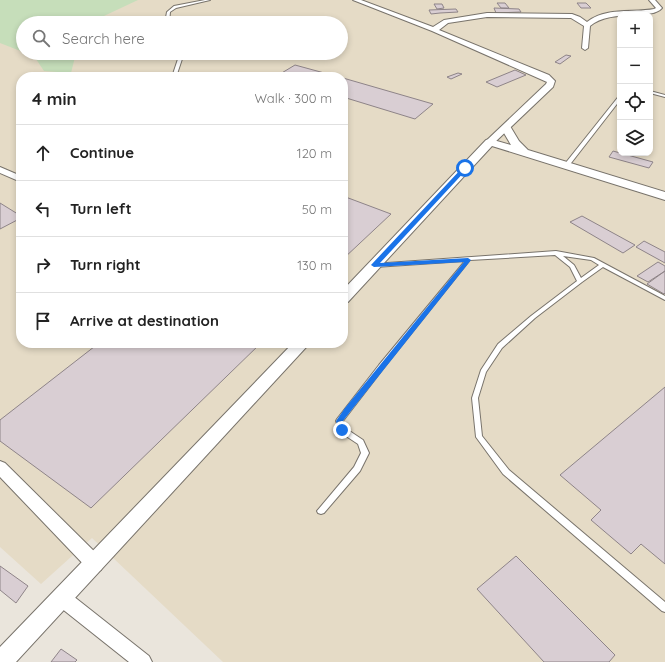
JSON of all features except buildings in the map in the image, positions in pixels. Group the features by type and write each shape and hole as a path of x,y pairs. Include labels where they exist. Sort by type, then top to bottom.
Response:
{"street":[{"path":"348,294 472,160 550,85 551,81 546,77 434,30 356,0"},
{"path":"585,48 587,25 594,19 602,15 656,11 659,8 652,0"},
{"path":"434,30 446,21 494,15 572,16 578,18 587,25"},
{"path":"506,128 515,143 525,153"},
{"path":"490,142 665,196"},
{"path":"472,160 494,155 525,153"},
{"path":"0,170 16,177"},
{"path":"1,662 297,348"},
{"path":"0,466 95,564"},
{"path":"62,598 143,662"}],"lane":[{"path":"168,16 169,12 175,7 209,0"},
{"path":"176,72 180,60"},
{"path":"653,93 665,96"},
{"path":"566,166 617,101"},
{"path":"374,265 556,253 592,259 665,298"},
{"path":"556,253 572,266 580,281"},
{"path":"321,511 357,469 365,453 361,442 342,430 340,421 381,367 468,260"},
{"path":"603,264 533,317 500,346 483,372 475,398 479,437 506,472 665,608"}],"shaded area":[{"path":"0,0 665,0 665,662 223,662 92,538 41,584 0,547"}],"green space":[{"path":"0,0 138,0 104,16 16,16 16,49 0,43"},
{"path":"37,60 74,60 71,72 44,71"}],"route":[{"path":"342,430 340,421 347,410 468,260 374,265 465,168"}]}
